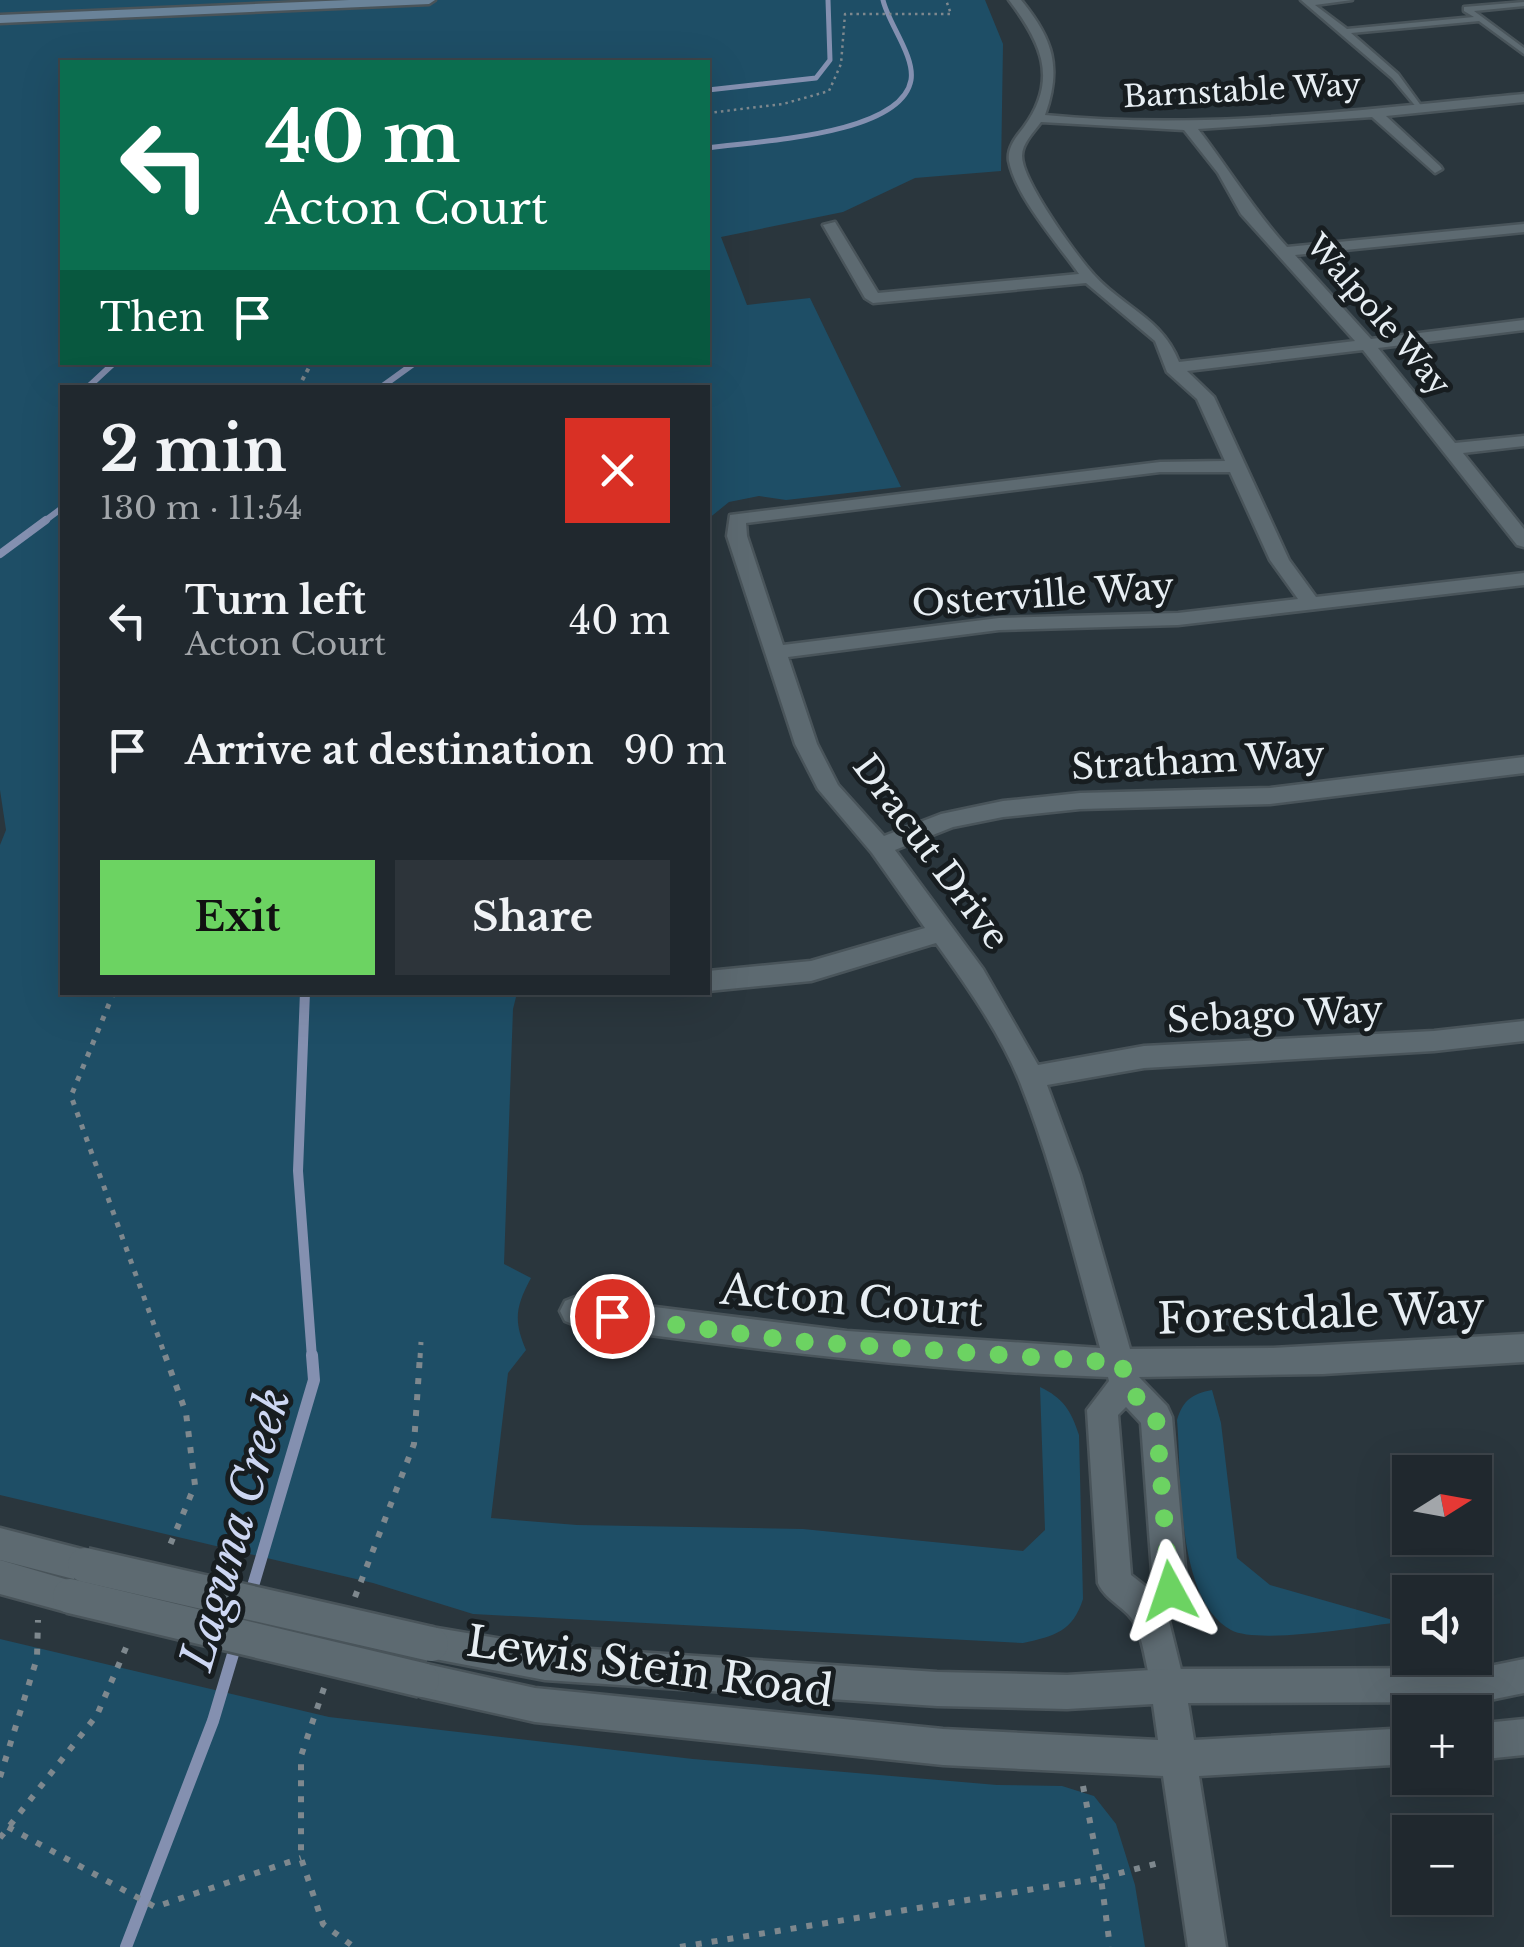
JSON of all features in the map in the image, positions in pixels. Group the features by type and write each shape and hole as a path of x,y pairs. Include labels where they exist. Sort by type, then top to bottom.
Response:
{"main road":[{"path":"0,8 262,0"},
{"path":"0,19 429,0"}],"street":[{"path":"1015,0 1042,32 1052,61 1051,76 1036,118 1018,144 1017,169 1089,278 1162,339 1173,368 1205,397 1280,560 1311,604 1524,578"},
{"name":"Barnstable Way","path":"1036,118 1133,128 1189,127 1524,98"},
{"path":"1372,112 1435,168"},
{"name":"Walpole Way","path":"1189,127 1224,172 1246,210 1365,342 1524,541"},
{"path":"830,225 874,298 1089,278"},
{"path":"1283,252 1524,228"},
{"path":"1173,368 1365,342 1524,326"},
{"path":"1454,449 1524,441"},
{"name":"Dracut Drive","path":"1150,1612 1170,1591 1156,1417 1124,1374 1066,1175 1031,1078 974,976 822,774 806,744 737,536 737,519 1160,467 1238,466"},
{"name":"Osterville Way","path":"778,652 999,624 1178,620 1311,604"},
{"name":"Stratham Way","path":"880,847 949,820 1003,808 1080,801 1270,796 1524,765"},
{"path":"710,981 812,971 942,932"},
{"name":"Sebago Way","path":"1031,1078 1144,1058 1434,1042 1524,1031"},
{"name":"Acton Court","path":"576,1311 795,1341 1124,1374"},
{"name":"Forestdale Way","path":"1124,1374 1524,1348"},
{"path":"1124,1374 1102,1410 1115,1583 1150,1612 1168,1686 1206,1947"},
{"name":"Lewis Stein Road","path":"0,1544 65,1582 422,1680 574,1709 943,1748 1076,1750 1180,1758 1392,1747"},
{"name":"Lewis Stein Road","path":"0,1577 65,1582 544,1664 937,1689 1067,1692 1168,1686 1480,1685 1524,1676"},
{"path":"1492,1741 1524,1738"}],"lane":[{"path":"1307,2 1348,0"},
{"path":"1454,0 1524,52"},
{"path":"1307,2 1395,76 1418,108"},
{"path":"1466,9 1524,4"},
{"path":"1345,31 1481,19"}],"path":[{"path":"710,113 783,104 828,90 841,64 844,14 951,14 946,0"},
{"path":"113,995 72,1096 186,1413 195,1485 165,1556"},
{"path":"0,1777 65,1582"},
{"path":"0,1838 97,1715 135,1626"},
{"path":"1076,1750 1110,1947"},
{"path":"8,1828 155,1906 301,1858"},
{"path":"680,1947 1101,1878 1191,1855"}],"shaded area":[{"path":"0,0 985,0 1003,44 1001,171 915,178 843,212 721,237 747,305 810,298 901,487 786,500 759,496 729,502 710,517 710,385 60,385 60,995 516,995 504,1264 531,1278 518,1313 526,1350 508,1373 491,1518 577,1525 803,1529 1023,1551 1045,1530 1040,1387 1065,1406 1079,1435 1083,1599 1074,1618 1053,1634 1023,1643 473,1614 373,1583 0,1495 0,845 6,830 0,790"},
{"path":"1212,1390 1221,1423 1237,1558 1270,1585 1392,1620 1392,1623 1264,1636 1231,1630 1213,1614 1191,1565 1182,1503 1177,1420 1182,1407"},
{"path":"0,1639 329,1717 693,1759 997,1785 1062,1786 1094,1796 1116,1824 1135,1885 1145,1947 0,1947"}],"waterway":[{"name":"Laguna Creek","path":"710,90 816,78 830,60 828,0"},
{"name":"Laguna Creek","path":"710,148 790,138 855,124 882,113 901,99 911,80 911,71 883,0"},
{"name":"Laguna Creek","path":"90,385 112,365"},
{"name":"Laguna Creek","path":"384,385 412,365"},
{"name":"Laguna Creek","path":"46,520 60,510"},
{"name":"Laguna Creek","path":"0,554 46,520"},
{"name":"Laguna Creek","path":"42,523 46,520"},
{"name":"Laguna Creek","path":"305,995 298,1171 312,1358"},
{"name":"Laguna Creek","path":"250,1596 314,1380 312,1355"},
{"name":"Laguna Creek","path":"126,1947 213,1721 236,1644"}],"route":[{"path":"612,1316 795,1341 1122,1363 1126,1386 1156,1417 1170,1591"}]}
